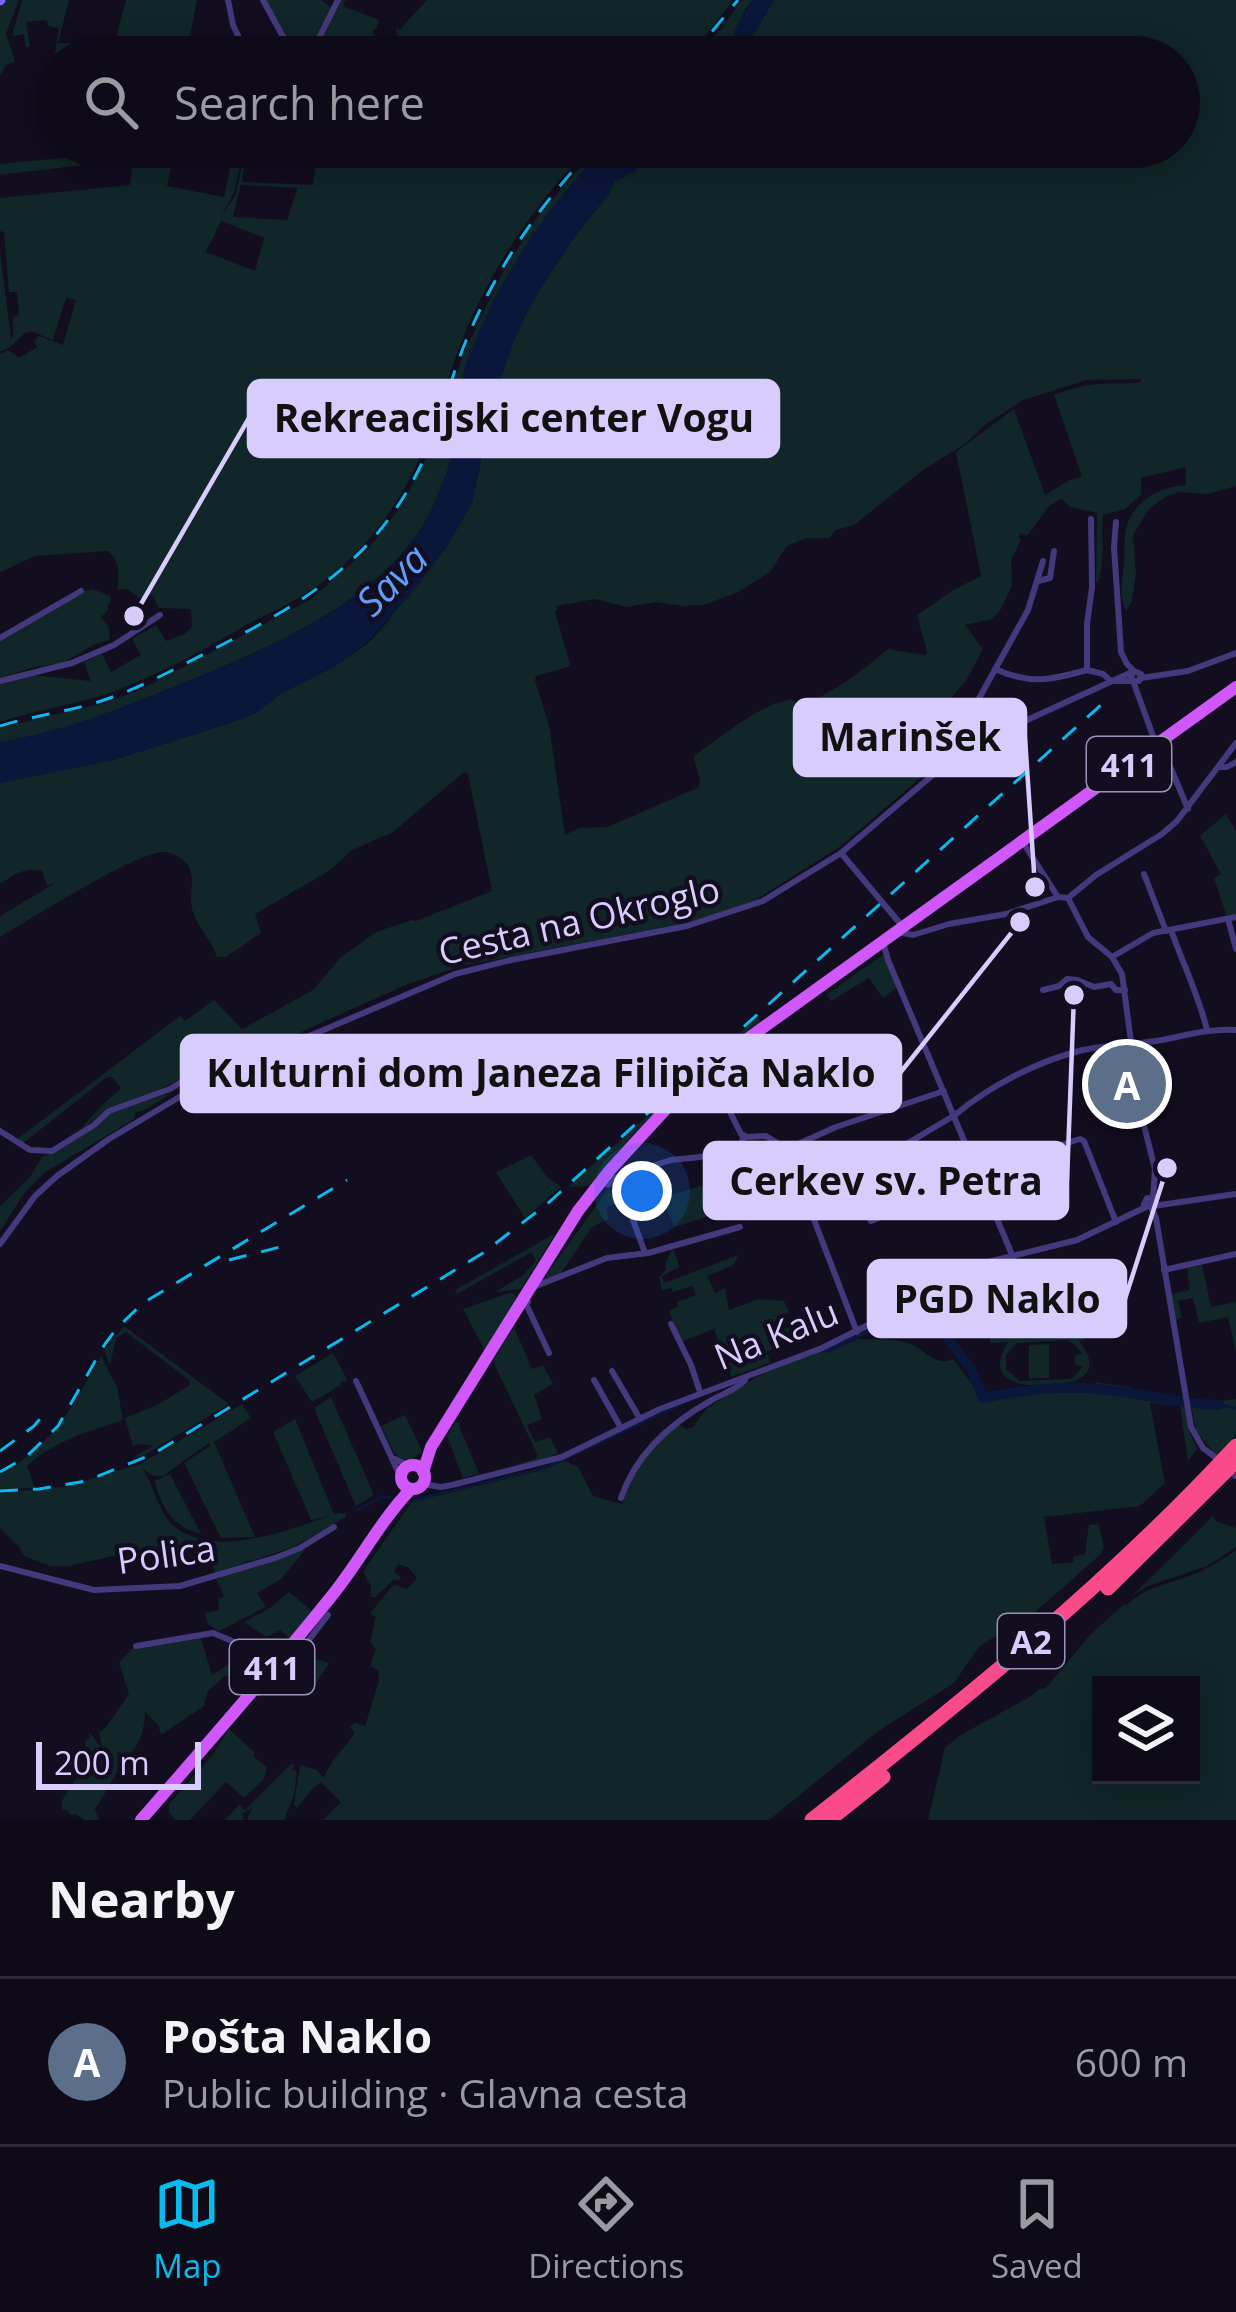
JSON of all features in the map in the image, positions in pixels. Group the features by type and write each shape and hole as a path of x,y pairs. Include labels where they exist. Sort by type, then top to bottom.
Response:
{"highway":[{"name":"A2","path":"812,1820 959,1703 1089,1590 1236,1445"},
{"name":"A2","path":"829,1820 967,1710 1115,1581 1236,1461"}],"main road":[{"name":"411","path":"141,1820 231,1721 338,1588 532,1288 563,1231 642,1134 706,1078 883,941 904,931 1236,687"}],"street":[{"path":"228,0 238,36"},
{"path":"262,0 282,36"},
{"path":"320,36 338,0"},
{"path":"1087,670 1091,519"},
{"path":"1116,522 1121,652 1137,676 1141,706 1153,736"},
{"path":"1038,580 1050,578 1054,551"},
{"path":"966,752 967,719 1028,610 1043,561"},
{"path":"0,638 80,591"},
{"path":"0,681 72,663 114,645 160,616"},
{"path":"995,669 1036,681 1087,670 1111,681 1188,670 1236,653"},
{"name":"Cesta na Okroglo","path":"0,1244 35,1196 58,1176 109,1139 213,1077 455,974 738,911 781,891 841,853 966,752 1111,681"},
{"path":"841,853 904,931 1068,898 1108,866 1162,834 1188,809 1236,743"},
{"path":"1164,752 1188,809"},
{"path":"1219,766 1236,762"},
{"path":"1022,842 1058,897"},
{"path":"1144,874 1202,1005 1208,1030"},
{"path":"1068,898 1088,937 1112,957 1122,974 1140,1110 1155,1169 1150,1203 1191,1426 1197,1440 1215,1457"},
{"path":"1112,957 1144,938 1232,918 1236,949"},
{"path":"883,941 1013,1257"},
{"path":"1043,990 1067,979 1125,990"},
{"path":"1116,1222 1080,1138 871,1221 854,1182 858,1172 1004,1083 1047,1063 1082,1050 1208,1030 1236,1030"},
{"path":"0,1130 30,1150 46,1153 66,1145 109,1111 170,1089 204,1068 213,1077"},
{"path":"607,1182 671,1160 742,1146 743,1136 706,1078"},
{"path":"787,1149 944,1090"},
{"path":"743,1136 766,1136 787,1149 857,1331"},
{"name":"Na Kalu","path":"412,1477 452,1485 562,1457 700,1393 857,1331 952,1276 1076,1240 1150,1203 1236,1194"},
{"path":"633,1220 645,1253"},
{"path":"549,1353 526,1304 532,1288 607,1258 645,1253 740,1227"},
{"path":"1164,1270 1236,1254"},
{"path":"854,1320 875,1322"},
{"name":"Na Kalu","path":"671,1324 700,1393"},
{"path":"612,1371 640,1419"},
{"path":"621,1498 651,1447 671,1425 742,1385 746,1377"},
{"path":"594,1380 621,1428"},
{"path":"356,1381 392,1458 412,1477"},
{"path":"392,1458 412,1477"},
{"name":"Polica","path":"0,1566 94,1590 180,1586 275,1558 334,1527"},
{"path":"231,1721 328,1616"},
{"path":"136,1646 213,1633 279,1660"}],"green space":[{"path":"4,0 19,0 6,33 15,62 6,65 0,76 0,8"},
{"path":"22,0 69,0 60,36 59,28 46,20 26,22 30,46 26,48 24,34 12,36"},
{"path":"126,0 197,0 190,35 116,36"},
{"path":"264,0 321,0 333,9 317,36 285,36"},
{"path":"339,0 379,20 372,32 375,36 320,36"},
{"path":"427,0 733,0 705,36 397,36 396,28"},
{"path":"742,0 753,0 733,36 714,36"},
{"path":"774,0 1236,0 1236,486 1208,494 1179,492 1149,509 1133,535 1136,573 1126,611 1122,589 1127,525 1145,499 1186,485 1186,467 1141,478 1142,494 1125,509 1103,515 1098,583 1097,513 1071,507 1061,499 1049,506 1027,536 1021,533 1018,537 1021,540 1011,560 1012,585 1001,609 992,619 965,625 983,649 950,699 958,728 932,745 926,773 841,846 751,903 687,923 461,966 408,984 225,1066 203,1062 159,1090 108,1108 75,1135 121,1088 107,1077 22,1144 16,1140 180,1016 185,1021 214,1000 242,1029 313,990 341,957 376,932 492,891 464,772 393,832 352,850 329,871 255,914 261,933 226,957 217,957 194,916 187,864 166,852 107,875 0,937 0,916 57,882 47,886 42,871 30,870 0,884 0,783 113,760 233,722 256,713 367,644 472,503 495,393 516,335 575,236 614,181 635,168 1200,168 1200,36 753,36","holes":["1141,379 1054,395 1082,476 1045,495 1014,409 956,452 981,576 917,615 925,655 888,649 812,701 800,706 792,699 767,707 695,755 699,787 608,827 579,828 565,835 549,725 535,681 536,676 570,664 556,606 595,599 627,607 656,602 704,605 738,592 770,572 787,546 806,538 829,538 836,530 854,525 1023,400 1087,380"]},
{"path":"36,161 36,168 58,168 0,175 0,164"},
{"path":"132,168 171,168 167,186 224,197 230,168 240,168 234,193 221,217 235,196 241,168 242,182 313,185 315,168 571,168 530,217 496,270 468,325 416,466 383,522 354,555 296,599 165,669 101,696 0,722 0,684 33,675 91,681 84,662 102,654 111,672 141,655 132,639 156,625 166,641 192,627 191,609 159,608 152,595 140,598 127,589 117,590 118,569 108,551 35,556 0,572 0,354 8,350 19,358 37,347 34,341 39,336 63,345 76,300 66,298 53,340 33,332 25,333 0,352 0,252 11,339 13,317 19,315 17,292 9,292 0,198 130,185","holes":["241,185 298,188 287,220 233,217","221,221 264,238 255,271 206,252"]},
{"path":"580,168 586,168 532,238 489,315 462,381 458,431 440,490 412,542 385,571 320,619 246,657 88,720 0,742 0,728 140,690 311,599 369,548 401,506 430,451 463,355 502,274 538,216"},
{"path":"93,589 110,596 108,610 101,617 110,640 61,664 0,678 0,641"},
{"path":"1226,814 1236,831 1236,915 1227,917 1214,878 1221,874 1200,836"},
{"path":"883,955 898,986 883,998 869,978 831,1001 827,994"},
{"path":"757,1018 763,1023 591,1186 568,1187"},
{"path":"174,1092 45,1172 25,1192 0,1231 0,1206 30,1177 42,1157 60,1150 110,1113"},
{"path":"531,1155 561,1187 525,1218 496,1172"},
{"path":"747,1172 755,1189 766,1186 768,1197 675,1227 661,1198"},
{"path":"609,1188 620,1201 606,1208 609,1219 592,1227 560,1275 547,1280 547,1274"},
{"path":"556,1233 521,1289 495,1292 536,1261 532,1252 457,1294 455,1290"},
{"path":"674,1250 679,1267 662,1276 664,1283 738,1255 734,1265 707,1276 715,1293 725,1288 729,1310 759,1299 784,1301 789,1312 776,1324 778,1331 791,1327 793,1339 767,1352 770,1363 731,1377 714,1329 681,1342 669,1311 677,1302 696,1295 692,1286 662,1290 659,1277"},
{"path":"1202,1265 1211,1307 1236,1302 1236,1352 1228,1317 1199,1323 1193,1298 1178,1301 1182,1318 1176,1320 1171,1294 1190,1290 1187,1268"},
{"path":"512,1292 514,1303 485,1351 463,1309"},
{"path":"124,1326 229,1404 138,1459 136,1455 153,1446 133,1446 125,1418 190,1385 126,1332 116,1339 110,1365 104,1351"},
{"path":"514,1327 532,1369 543,1365 553,1384 534,1395 542,1419 527,1425 535,1442 550,1437 558,1453 495,1471 538,1456 493,1361"},
{"path":"1084,1335 1079,1341 1087,1353 1088,1370 1075,1381 1056,1385 1013,1382 1000,1364 1008,1342 990,1343 990,1336","holes":["1067,1340 1083,1354 1075,1355 1075,1365 1083,1366 1072,1379 1020,1381 1006,1369 1006,1355 1017,1343"]},
{"path":"850,1338 903,1342 936,1359 953,1359 983,1398 1028,1389 1095,1388 1095,1382 1129,1387 1130,1391 1118,1392 1185,1404 1197,1449 1188,1461 1180,1406 1150,1403 1165,1483 1140,1506 1044,1517 1052,1564 1073,1562 1074,1556 1085,1554 1089,1525 1099,1524 1101,1554 1033,1614 1023,1612 1015,1623 979,1647 954,1683 877,1732 769,1820 323,1820 341,1802 321,1782 297,1808 294,1805 300,1765 317,1770 324,1778 355,1732 350,1728 354,1722 365,1726 379,1681 378,1670 370,1666 376,1649 370,1642 376,1617 370,1614 391,1587 407,1589 417,1578 398,1564 394,1571 400,1580 371,1597 363,1571 412,1502 565,1461 578,1467 593,1496 622,1504 637,1467 676,1423 693,1427 707,1408 758,1376"},
{"path":"1049,1344 1049,1378 1029,1378 1029,1345"},
{"path":"333,1353 348,1381 312,1402 295,1376"},
{"path":"101,1356 117,1387 123,1420 72,1438 37,1457 27,1466 35,1488 0,1489 0,1474 49,1437"},
{"path":"331,1397 374,1495 356,1506 314,1408"},
{"path":"1236,1399 1236,1435 1217,1456 1196,1431 1191,1403 1215,1407 1220,1401"},
{"path":"242,1404 251,1418 214,1442 255,1537 221,1538 184,1463 209,1443 163,1476 143,1469 168,1520 184,1533 224,1542 269,1535 329,1516 311,1520 273,1432 295,1419 334,1514 346,1513 346,1517 293,1547 215,1573 201,1546 148,1548 50,1566 24,1556 0,1528 0,1493 64,1487 140,1464"},
{"path":"405,1415 422,1451 403,1460 394,1453 381,1426"},
{"path":"457,1421 479,1474 463,1478 447,1436"},
{"path":"170,1474 201,1534 175,1521 165,1508 154,1481"},
{"path":"1213,1516 1236,1528 1236,1547 1207,1566 1132,1596"},
{"path":"303,1548 281,1579 257,1593 266,1607 219,1631 208,1624 205,1613 219,1610 218,1599 224,1596 216,1579"},
{"path":"1236,1550 1236,1820 928,1820 945,1748 1046,1688 1089,1636 1124,1604 1203,1570"},
{"path":"289,1592 313,1612 290,1639 280,1630 266,1637 244,1622 270,1608"},
{"path":"200,1636 212,1675 249,1652 264,1660 234,1681 226,1675 208,1691 204,1706 161,1735 145,1712 140,1739 95,1809 99,1820 84,1820 63,1810 61,1802 81,1771 86,1740 91,1734 102,1749 99,1733 129,1694 119,1663 133,1648"},
{"path":"298,1653 329,1663 314,1686 283,1675"},
{"path":"229,1729 267,1767 264,1779 244,1798 226,1782 190,1820 175,1820 169,1804"},
{"path":"295,1764 294,1795 284,1820 247,1820 252,1808 242,1814 244,1820 225,1820 239,1805 245,1810"}],"water":[{"path":"753,0 774,0 753,36 733,36"},
{"name":"Sava","path":"586,168 639,168 614,181 533,300 495,393 472,503 448,545 366,644 256,713 233,722 113,760 0,783 0,742 88,719 246,657 320,619 386,571 412,542 432,509 458,431 462,383 475,342 498,293 554,205"}],"waterway":[{"path":"826,1348 915,1302 924,1307 971,1369 983,1398 1082,1388 1219,1405"},
{"path":"414,1500 545,1468 691,1400"},
{"path":"1219,1405 1236,1408"},
{"path":"357,1510 381,1497 393,1498"}],"railway":[{"path":"708,36 738,0"},
{"path":"0,726 98,702 153,680 270,619 353,559 398,506 417,473 464,345 497,278 542,209 576,168"},
{"path":"0,1491 86,1481 153,1454 483,1253 547,1204 1103,703"},
{"path":"0,1472 26,1457 58,1426 105,1344 143,1303 347,1180"},
{"path":"229,1260 280,1247"},
{"path":"0,1451 34,1426 49,1408"}],"place":[{"name":"Rekreacijski center Vogu","path":"134,616"},
{"name":"Marinšek","path":"1035,887"},
{"name":"Kulturni dom Janeza Filipiča Naklo","path":"1020,922"},
{"name":"Cerkev sv. Petra","path":"1074,995"},
{"name":"Pošta Naklo","path":"1127,1084"},
{"name":"PGD Naklo","path":"1167,1168"}]}
